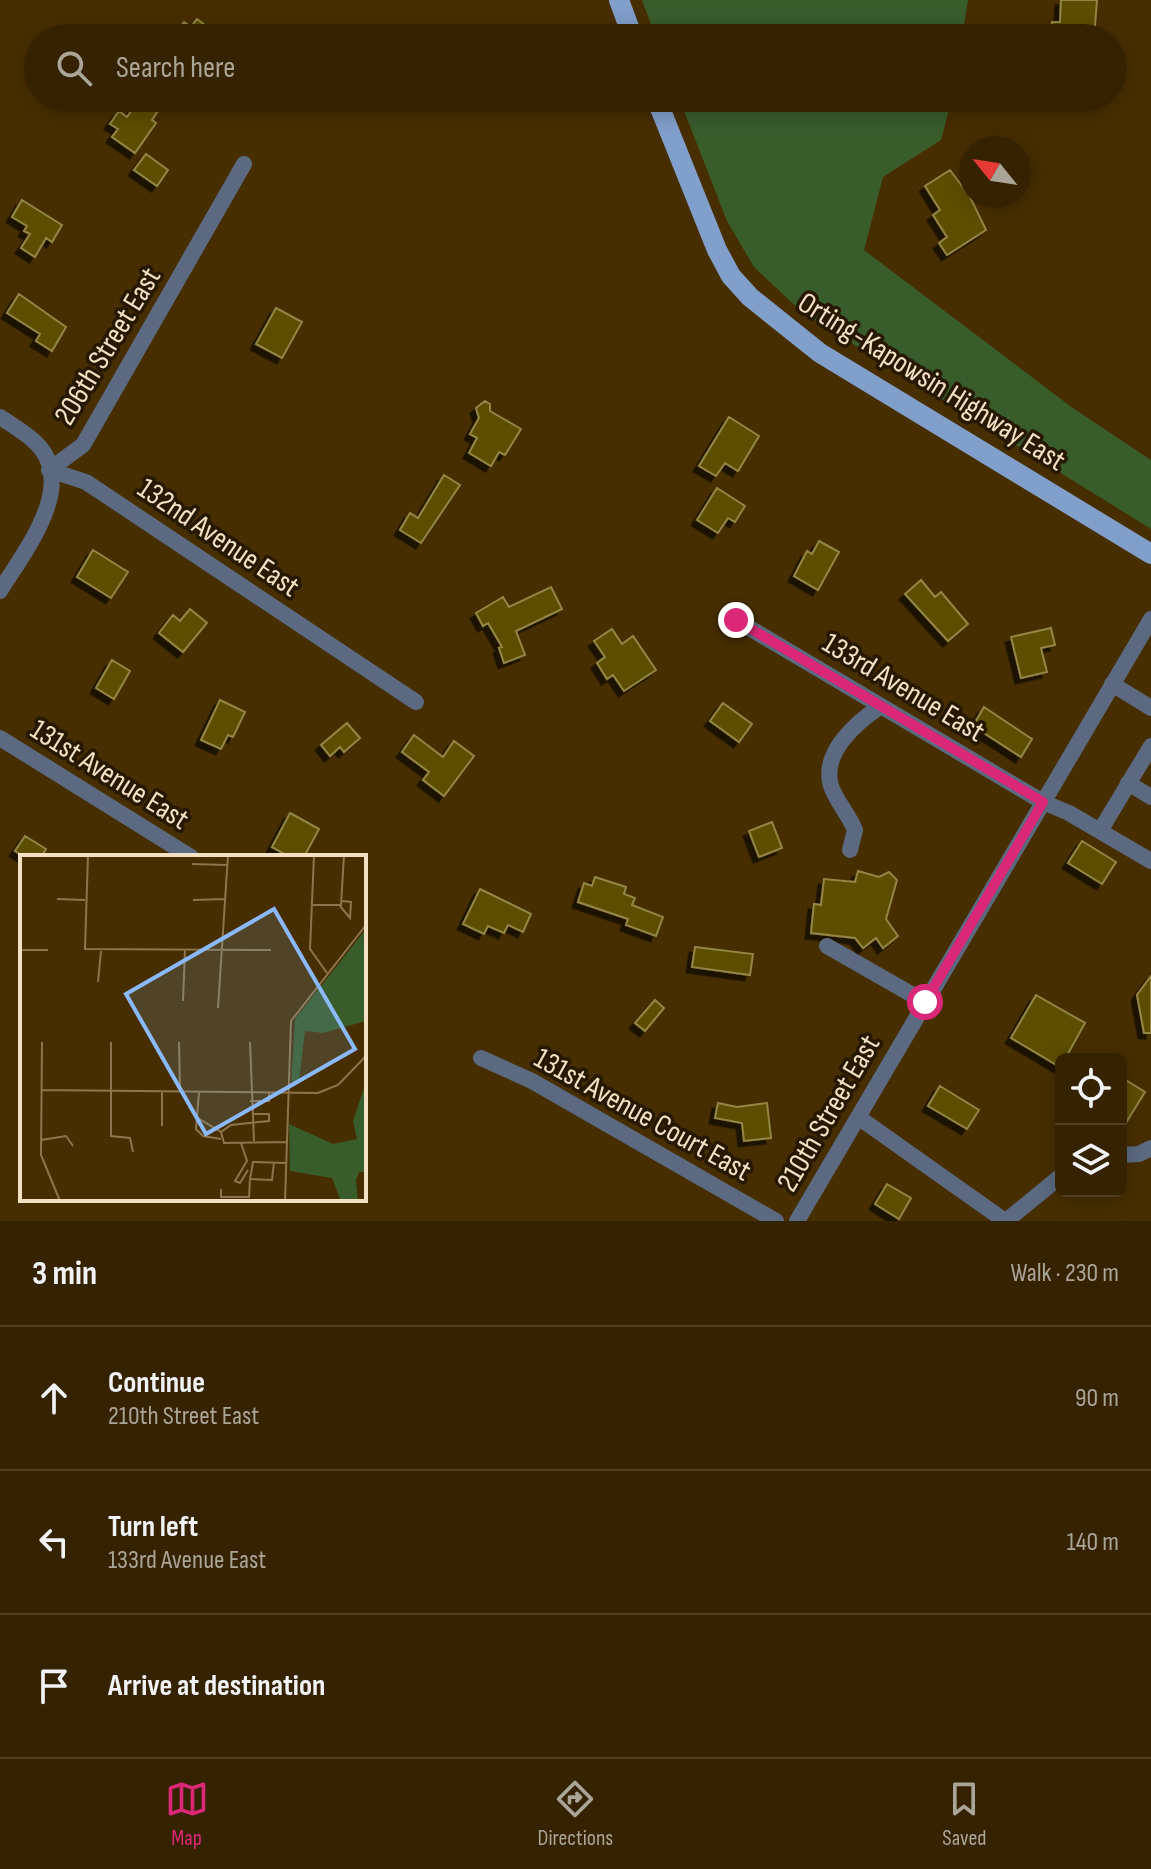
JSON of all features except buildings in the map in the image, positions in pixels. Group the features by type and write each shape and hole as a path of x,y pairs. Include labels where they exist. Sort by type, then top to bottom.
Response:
{"main road":[{"path":"619,0 628,24"},
{"name":"Orting-Kapowsin Highway East","path":"662,112 717,250 731,276 750,297 820,353 1151,554"}],"street":[{"name":"206th Street East","path":"49,470 83,445 244,164"},
{"path":"0,417 38,445 49,470 49,505 0,591"},
{"name":"132nd Avenue East","path":"49,470 86,482 416,702"},
{"name":"210th Street East","path":"797,1221 1151,619"},
{"name":"133rd Avenue East","path":"736,620 1043,802 1151,861"},
{"path":"1112,684 1151,708"},
{"path":"850,850 855,830 830,783 832,765 842,741 857,722 881,706"},
{"name":"131st Avenue East","path":"0,738 188,855"},
{"path":"1100,831 1151,746"},
{"path":"1128,783 1151,797"},
{"path":"827,946 925,1002"},
{"name":"131st Avenue Court East","path":"481,1058 532,1081 776,1221"},
{"path":"858,1117 1005,1221 1055,1181"},
{"path":"1127,1155 1139,1154 1151,1148"}],"green space":[{"path":"642,0 968,0 964,24 651,24"},
{"path":"684,112 948,112 941,140 883,177 864,250 1070,406 1151,460 1151,529 803,313 754,267 727,221"}],"route":[{"path":"736,620 1043,802 925,1002"}]}
